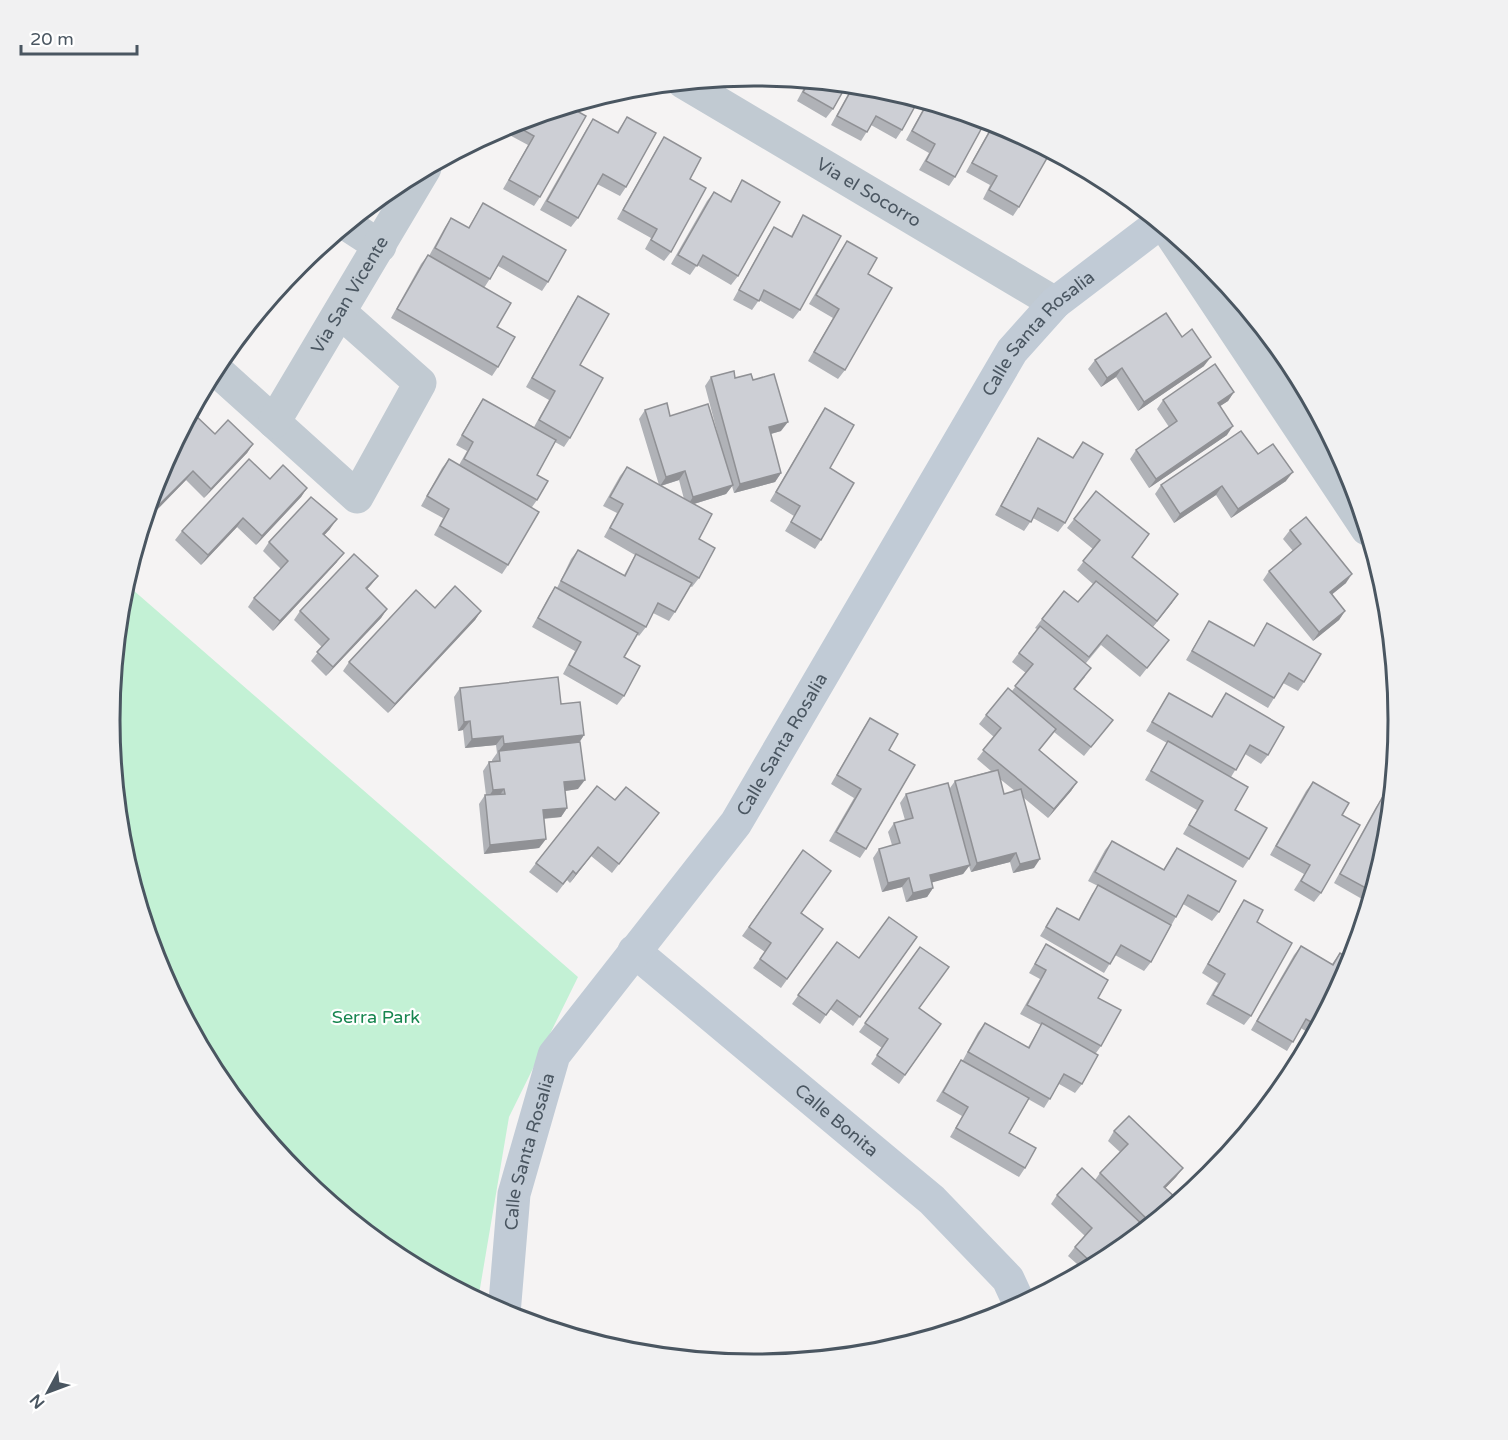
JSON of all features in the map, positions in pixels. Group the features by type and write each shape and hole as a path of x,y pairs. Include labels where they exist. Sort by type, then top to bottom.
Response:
{"street":[{"name":"Via el Socorro","path":"694,89 1055,303"},
{"name":"Via San Vicente","path":"274,422 417,183"},
{"name":"Calle Santa Rosalia","path":"505,1303 514,1194 554,1055 736,823 1012,351 1055,303 1153,228"},
{"path":"354,229 381,246"},
{"path":"1184,253 1351,506"},
{"path":"221,375 357,497 420,383 340,312"},
{"name":"Calle Bonita","path":"634,951 932,1200 1008,1279 1016,1297"}],"green space":[{"name":"Serra Park","path":"133,590 578,977 509,1117 479,1292 401,1248 336,1197 305,1169 277,1138 226,1073 185,1001 168,963 153,924 132,844 125,803 120,720 125,637"}],"building":[{"path":"805,88 843,92 833,109 803,92"},
{"path":"850,93 915,106 902,130 876,116 867,132 837,116"},
{"path":"924,109 982,128 955,177 926,161 935,144 912,131"},
{"path":"577,111 586,116 540,197 509,180 534,136 523,130"},
{"path":"627,117 656,133 626,187 603,174 578,218 547,201 593,119 618,133"},
{"path":"990,131 1047,158 1019,207 989,190 997,176 972,163"},
{"path":"664,137 701,158 690,179 706,188 671,252 651,240 657,229 623,210"},
{"path":"742,180 780,202 738,276 703,255 697,266 678,255 714,192 731,202"},
{"path":"483,203 566,250 548,282 503,256 490,279 435,248 451,218 469,228"},
{"path":"803,215 841,236 800,310 764,290 759,301 739,290 774,227 792,237"},
{"path":"847,241 877,258 868,274 892,288 845,370 814,352 839,309 816,295"},
{"path":"428,255 511,303 497,327 515,337 498,367 397,309"},
{"path":"578,296 609,314 580,365 603,378 570,438 539,420 555,391 532,378"},
{"path":"1166,313 1182,337 1192,329 1211,357 1144,402 1122,368 1107,378 1095,360"},
{"path":"1215,364 1234,392 1218,403 1233,426 1156,479 1136,450 1177,421 1163,400"},
{"path":"734,371 735,378 751,374 753,380 774,374 788,422 769,427 781,473 740,484 711,377"},
{"path":"483,399 556,440 537,475 548,481 537,500 464,459 473,442 462,435"},
{"path":"667,403 670,416 708,404 733,485 693,497 685,471 666,477 645,410"},
{"path":"825,408 854,425 830,468 854,483 821,540 791,522 800,506 776,492"},
{"path":"197,417 215,434 228,420 253,444 211,489 193,471 156,508 185,439"},
{"path":"1241,431 1258,454 1273,444 1293,472 1238,509 1222,486 1180,514 1161,485"},
{"path":"1038,438 1073,458 1083,442 1103,454 1065,523 1038,508 1031,522 1001,506"},
{"path":"249,459 270,479 283,465 307,488 262,536 243,518 208,555 182,531"},
{"path":"449,459 539,512 508,565 440,526 449,509 427,496"},
{"path":"627,467 712,514 699,539 715,548 699,578 610,528 623,504 610,497"},
{"path":"1096,491 1149,534 1132,557 1178,594 1157,621 1083,561 1100,540 1074,519"},
{"path":"311,497 337,519 323,534 344,553 280,621 254,598 288,561 269,542"},
{"path":"1306,517 1352,574 1330,592 1345,611 1319,632 1269,571 1301,544 1290,530"},
{"path":"578,550 625,576 636,554 692,583 675,612 658,603 646,627 561,581"},
{"path":"354,554 378,576 366,588 387,609 333,667 317,652 329,639 300,611"},
{"path":"1096,581 1169,640 1147,668 1107,635 1089,657 1042,619 1064,591 1078,602"},
{"path":"455,586 481,611 395,704 349,662 416,590 435,608"},
{"path":"555,587 638,633 624,657 640,666 624,696 569,665 581,642 538,618"},
{"path":"1209,621 1254,646 1267,623 1321,654 1304,682 1289,673 1274,698 1192,651"},
{"path":"1040,626 1091,668 1074,689 1113,720 1091,747 1015,686 1033,664 1019,653"},
{"path":"558,677 561,704 580,702 584,735 504,744 503,736 472,739 470,721 464,722 460,688"},
{"path":"1008,688 1056,729 1039,750 1077,782 1054,809 983,750 1001,728 986,715"},
{"path":"1169,693 1212,717 1226,693 1284,727 1268,755 1250,745 1236,770 1152,722"},
{"path":"870,718 898,734 889,750 915,765 866,849 836,832 861,789 837,775"},
{"path":"1168,741 1248,787 1235,810 1267,828 1249,859 1189,825 1203,801 1151,771"},
{"path":"580,742 585,780 564,782 567,808 543,810 546,839 490,845 485,795 505,794 504,789 493,790 489,762 500,761 499,751"},
{"path":"998,770 1004,794 1021,789 1040,859 1020,864 1016,853 977,863 955,781"},
{"path":"1313,782 1349,803 1342,815 1360,825 1321,893 1301,881 1310,865 1276,846"},
{"path":"948,783 970,865 930,875 933,888 913,893 909,878 888,883 879,849 900,843 894,823 913,818 906,794"},
{"path":"597,786 615,800 626,787 659,813 619,864 598,847 576,874 573,871 563,884 536,863"},
{"path":"1382,798 1383,799 1366,888 1340,874"},
{"path":"1112,841 1164,870 1177,848 1236,881 1219,912 1188,895 1176,917 1095,872"},
{"path":"803,850 831,871 801,913 823,929 787,979 760,959 771,943 749,927"},
{"path":"1098,885 1171,925 1151,962 1121,945 1110,964 1046,927 1057,908 1079,920"},
{"path":"1244,900 1263,910 1257,922 1292,943 1251,1016 1213,995 1225,974 1208,964"},
{"path":"889,917 917,937 860,1017 837,1000 826,1015 798,995 837,942 859,958"},
{"path":"1046,944 1108,980 1098,998 1121,1010 1101,1046 1027,1005 1046,970 1035,964"},
{"path":"1301,946 1333,965 1340,953 1343,955 1311,1022 1306,1019 1293,1042 1257,1021"},
{"path":"920,947 949,967 919,1008 941,1024 905,1075 877,1055 888,1039 865,1023"},
{"path":"985,1023 1029,1048 1042,1023 1098,1055 1082,1084 1064,1074 1050,1099 968,1052"},
{"path":"961,1060 1029,1098 1009,1133 1036,1148 1025,1168 956,1128 968,1107 943,1092"},
{"path":"1129,1116 1183,1168 1164,1187 1173,1196 1146,1218 1100,1173 1128,1144 1114,1131"},
{"path":"1082,1168 1140,1223 1088,1259 1075,1247 1092,1228 1057,1195"}]}
